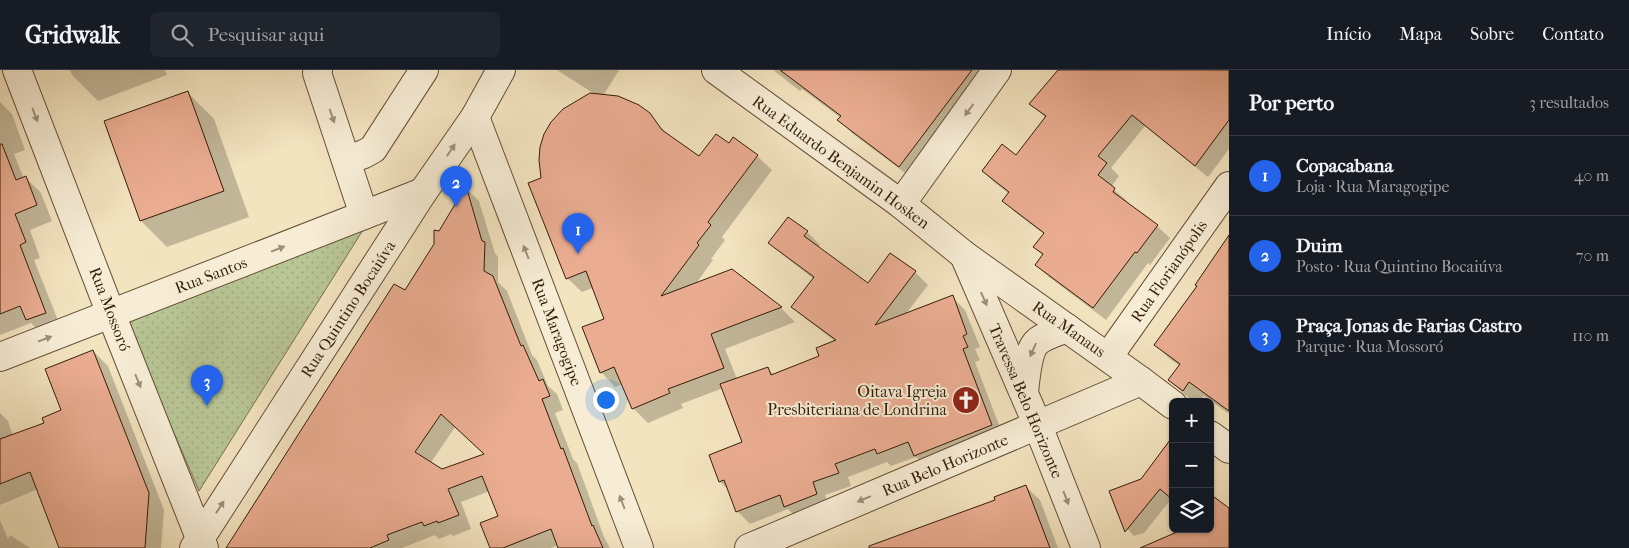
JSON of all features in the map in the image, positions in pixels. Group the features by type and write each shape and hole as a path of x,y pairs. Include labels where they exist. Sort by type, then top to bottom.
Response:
{"street":[{"name":"Rua Mossoró","path":"17,70 199,545"},
{"path":"318,70 317,72 364,215"},
{"path":"347,160 373,149 424,70"},
{"name":"Rua Quintino Bocaiúva","path":"199,545 423,192 475,117 502,70"},
{"name":"Rua Eduardo Benjamin Hosken","path":"716,70 901,204 964,255"},
{"path":"901,204 997,70"},
{"name":"Rua Maragogipe","path":"475,117 639,548"},
{"name":"Rua Florianópolis","path":"1108,357 1229,186"},
{"name":"Rua Santos","path":"0,357 423,192"},
{"name":"Rua Manaus","path":"964,255 1169,402"},
{"name":"Travessa Belo Horizonte","path":"964,255 1024,391 1086,548"},
{"path":"1024,391 1030,350 1037,342 1048,335 1067,328"},
{"name":"Rua Belo Horizonte","path":"748,548 1141,381"},
{"path":"1214,438 1229,449"}],"green space":[{"path":"363,230 199,491 125,320"}],"building":[{"path":"780,70 972,70 899,167 837,120 841,116"},
{"path":"1058,70 1229,70 1229,120 1195,166 1132,115 1098,156 1107,163 1098,175 1115,188 1113,192 1158,225 1093,308 1035,265 1043,254 1033,247 1044,233 1002,201 1009,192 982,171 1002,144 1016,155 1046,116 1029,104"},
{"path":"188,91 224,191 140,221 104,121"},
{"path":"590,93 618,96 639,105 650,113 662,130 699,156 716,134 729,143 733,137 758,155 708,222 711,225 697,243 699,245 661,296 732,269 782,307 711,334 724,368 668,389 670,393 632,409 614,367 600,373 582,327 604,319 586,271 566,279 528,183 541,178 540,147 544,134 551,122 563,109"},
{"path":"0,144 2,144 16,180 26,176 37,205 15,214 26,242 20,245 46,313 26,320 20,306 0,314"},
{"path":"466,186 482,241 485,242 484,271 493,276 521,346 523,345 539,381 543,379 550,396 542,399 561,449 563,448 592,526 603,548 558,548 551,529 503,548 490,548 480,523 498,516 482,476 448,489 459,515 424,526 422,522 387,535 389,540 370,548 226,548 394,284 405,290 434,244 434,230 439,231","holes":["441,414 484,454 442,469 415,452"]},
{"path":"788,217 808,231 804,236 868,283 890,253 916,271 875,325 953,295 967,334 963,336 968,347 963,349 992,425 914,456 908,442 877,454 875,449 835,464 839,473 813,482 817,494 784,507 780,495 736,512 724,480 719,482 709,455 742,442 720,384 768,367 771,375 819,356 816,348 836,340 791,307 814,277 768,243"},
{"path":"1229,235 1229,411 1214,400 1214,398 1211,398 1189,382 1183,391 1168,380 1180,364 1154,345 1197,286 1195,285"},
{"path":"93,350 149,493 145,548 59,548 30,472 0,484 0,439 44,423 42,418 61,410 45,369"},
{"path":"1169,441 1169,497 1160,489 1125,532 1109,491 1141,479"},
{"path":"1026,485 1050,548 869,548 869,546 995,500 994,497"},
{"path":"1214,497 1229,508 1229,548 1140,548 1175,533 1214,533"}],"place":[{"name":"Duim","path":"456,207"},
{"name":"Copacabana","path":"578,254"},
{"name":"Oitava Igreja Presbiteriana de Londrina","path":"966,400"},
{"name":"Praça Jonas de Farias Castro","path":"207,406"}]}
